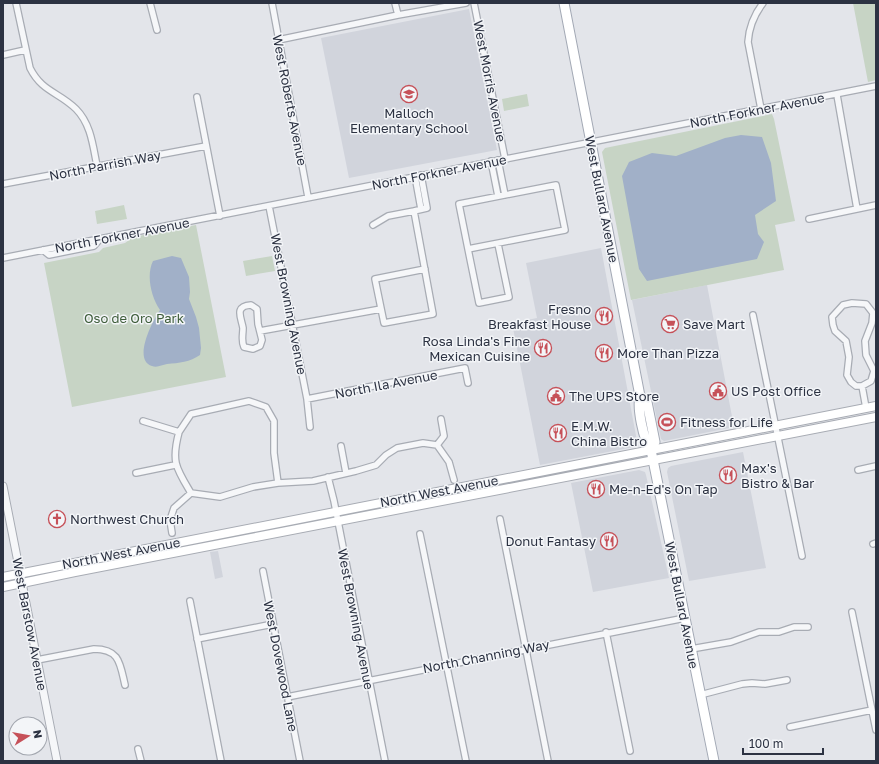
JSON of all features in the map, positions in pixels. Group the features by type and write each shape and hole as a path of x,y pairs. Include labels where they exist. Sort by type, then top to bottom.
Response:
{"main road":[{"name":"West Bullard Avenue","path":"564,3 611,253 640,396 647,402 655,442 651,450 653,461 714,761"},
{"name":"North West Avenue","path":"3,577 876,406"},
{"name":"North West Avenue","path":"3,587 876,418"},
{"path":"421,506 443,498 506,484 512,480 513,476"}],"street":[{"path":"16,3 30,68 45,88 76,108 82,116 88,125 97,166"},
{"path":"150,3 157,30"},
{"name":"West Roberts Avenue","path":"272,3 308,197"},
{"path":"395,3 398,15"},
{"path":"278,40 398,15 466,3"},
{"name":"West Morris Avenue","path":"474,3 505,158"},
{"path":"761,109 748,42 748,31 752,19 763,3"},
{"path":"3,55 25,50"},
{"name":"North Forkner Avenue","path":"3,258 220,216 505,158 837,95 876,86"},
{"path":"837,95 857,209"},
{"path":"197,97 220,216"},
{"name":"North Parrish Way","path":"3,184 206,146"},
{"path":"498,160 505,194"},
{"path":"491,161 498,196"},
{"path":"373,225 388,216 427,208 418,176"},
{"path":"418,176 421,209"},
{"path":"468,249 565,230 556,185 459,204 468,249 479,303 509,297 498,244"},
{"name":"West Browning Avenue","path":"269,206 307,399 310,426"},
{"path":"809,218 876,206"},
{"path":"414,211 425,269 433,314 384,324 376,279 425,269"},
{"path":"852,303 866,304 873,313 872,323 865,341 866,355 874,372 871,381 862,386 856,386 851,382 847,375 849,357 846,341 835,331 832,317 842,305 852,303"},
{"path":"251,306 257,309 260,331 262,340 260,346 253,349 244,347 242,343 242,327 239,315 242,308 251,306"},
{"path":"260,331 381,309"},
{"path":"753,315 802,556"},
{"name":"North Ila Avenue","path":"307,399 465,368 468,383"},
{"path":"862,386 866,408"},
{"path":"191,493 176,465 175,448 179,432 191,414 249,401 266,407 274,421 274,453 278,483"},
{"path":"437,446 444,436 441,419"},
{"path":"143,421 179,432"},
{"path":"172,533 170,520 174,508 191,493 220,496 278,483 313,481 376,465 386,455 398,448 423,443 437,446 449,462 454,480"},
{"path":"341,446 346,473"},
{"path":"136,473 176,465"},
{"path":"858,470 876,466"},
{"name":"West Browning Avenue","path":"328,477 385,761"},
{"name":"West Barstow Avenue","path":"3,486 57,761"},
{"path":"500,519 548,761"},
{"path":"420,534 466,761"},
{"name":"West Dovewood Lane","path":"263,570 300,761"},
{"path":"190,601 221,761"},
{"path":"852,612 876,730"},
{"name":"North Channing Way","path":"287,697 606,632 685,618"},
{"path":"197,639 273,624"},
{"path":"691,649 731,642 759,632 778,632 794,627 808,627"},
{"path":"606,632 630,751"},
{"path":"37,660 94,649 102,649 111,652 116,657 120,665 125,685"},
{"path":"700,695 742,684 765,684 787,680"},
{"path":"790,727 872,710"},
{"path":"138,749 141,761"}],"shaded area":[{"name":"Malloch Elementary School","path":"469,9 497,150 349,178 321,38"},
{"path":"601,248 637,441 634,447 540,465 512,323 537,318 526,263"},
{"path":"707,285 734,427 664,441 661,439 632,300"},
{"path":"743,452 766,568 689,581 667,472 668,468 671,466"},
{"path":"639,470 645,472 646,475 669,578 593,592 571,483"},
{"path":"218,551 223,577 215,579 210,552"}],"green space":[{"path":"853,3 876,3 876,80 868,82"},
{"path":"527,94 529,106 504,111 502,99"},
{"path":"772,114 795,221 775,225 784,270 631,300 602,152 605,148"},
{"path":"124,205 127,219 97,224 95,211"},
{"name":"Oso de Oro Park","path":"196,225 226,377 72,407 44,263 99,252 103,248 125,243 133,237"},
{"path":"272,256 275,271 246,276 243,261"}],"water":[{"path":"741,135 762,137 771,163 776,201 755,215 758,234 764,242 757,259 647,281 639,269 622,176 629,162 652,153 676,156 725,138"},
{"path":"172,256 181,258 189,277 189,299 199,328 201,348 200,355 184,362 154,367 146,362 144,356 144,348 149,331 160,310 154,299 150,286 150,273 153,261"}],"place":[{"name":"Malloch Elementary School","path":"409,94"},
{"name":"Fresno Breakfast House","path":"604,316"},
{"name":"Save Mart","path":"670,324"},
{"name":"Rosa Linda's Fine Mexican Cuisine","path":"543,348"},
{"name":"More Than Pizza","path":"604,353"},
{"name":"US Post Office","path":"718,391"},
{"name":"The UPS Store","path":"556,396"},
{"name":"Fitness for Life","path":"667,422"},
{"name":"E.M.W. China Bistro","path":"558,433"},
{"name":"Max's Bistro & Bar","path":"728,475"},
{"name":"Me-n-Ed's On Tap","path":"596,489"},
{"name":"Northwest Church","path":"57,519"},
{"name":"Donut Fantasy","path":"609,541"}]}
